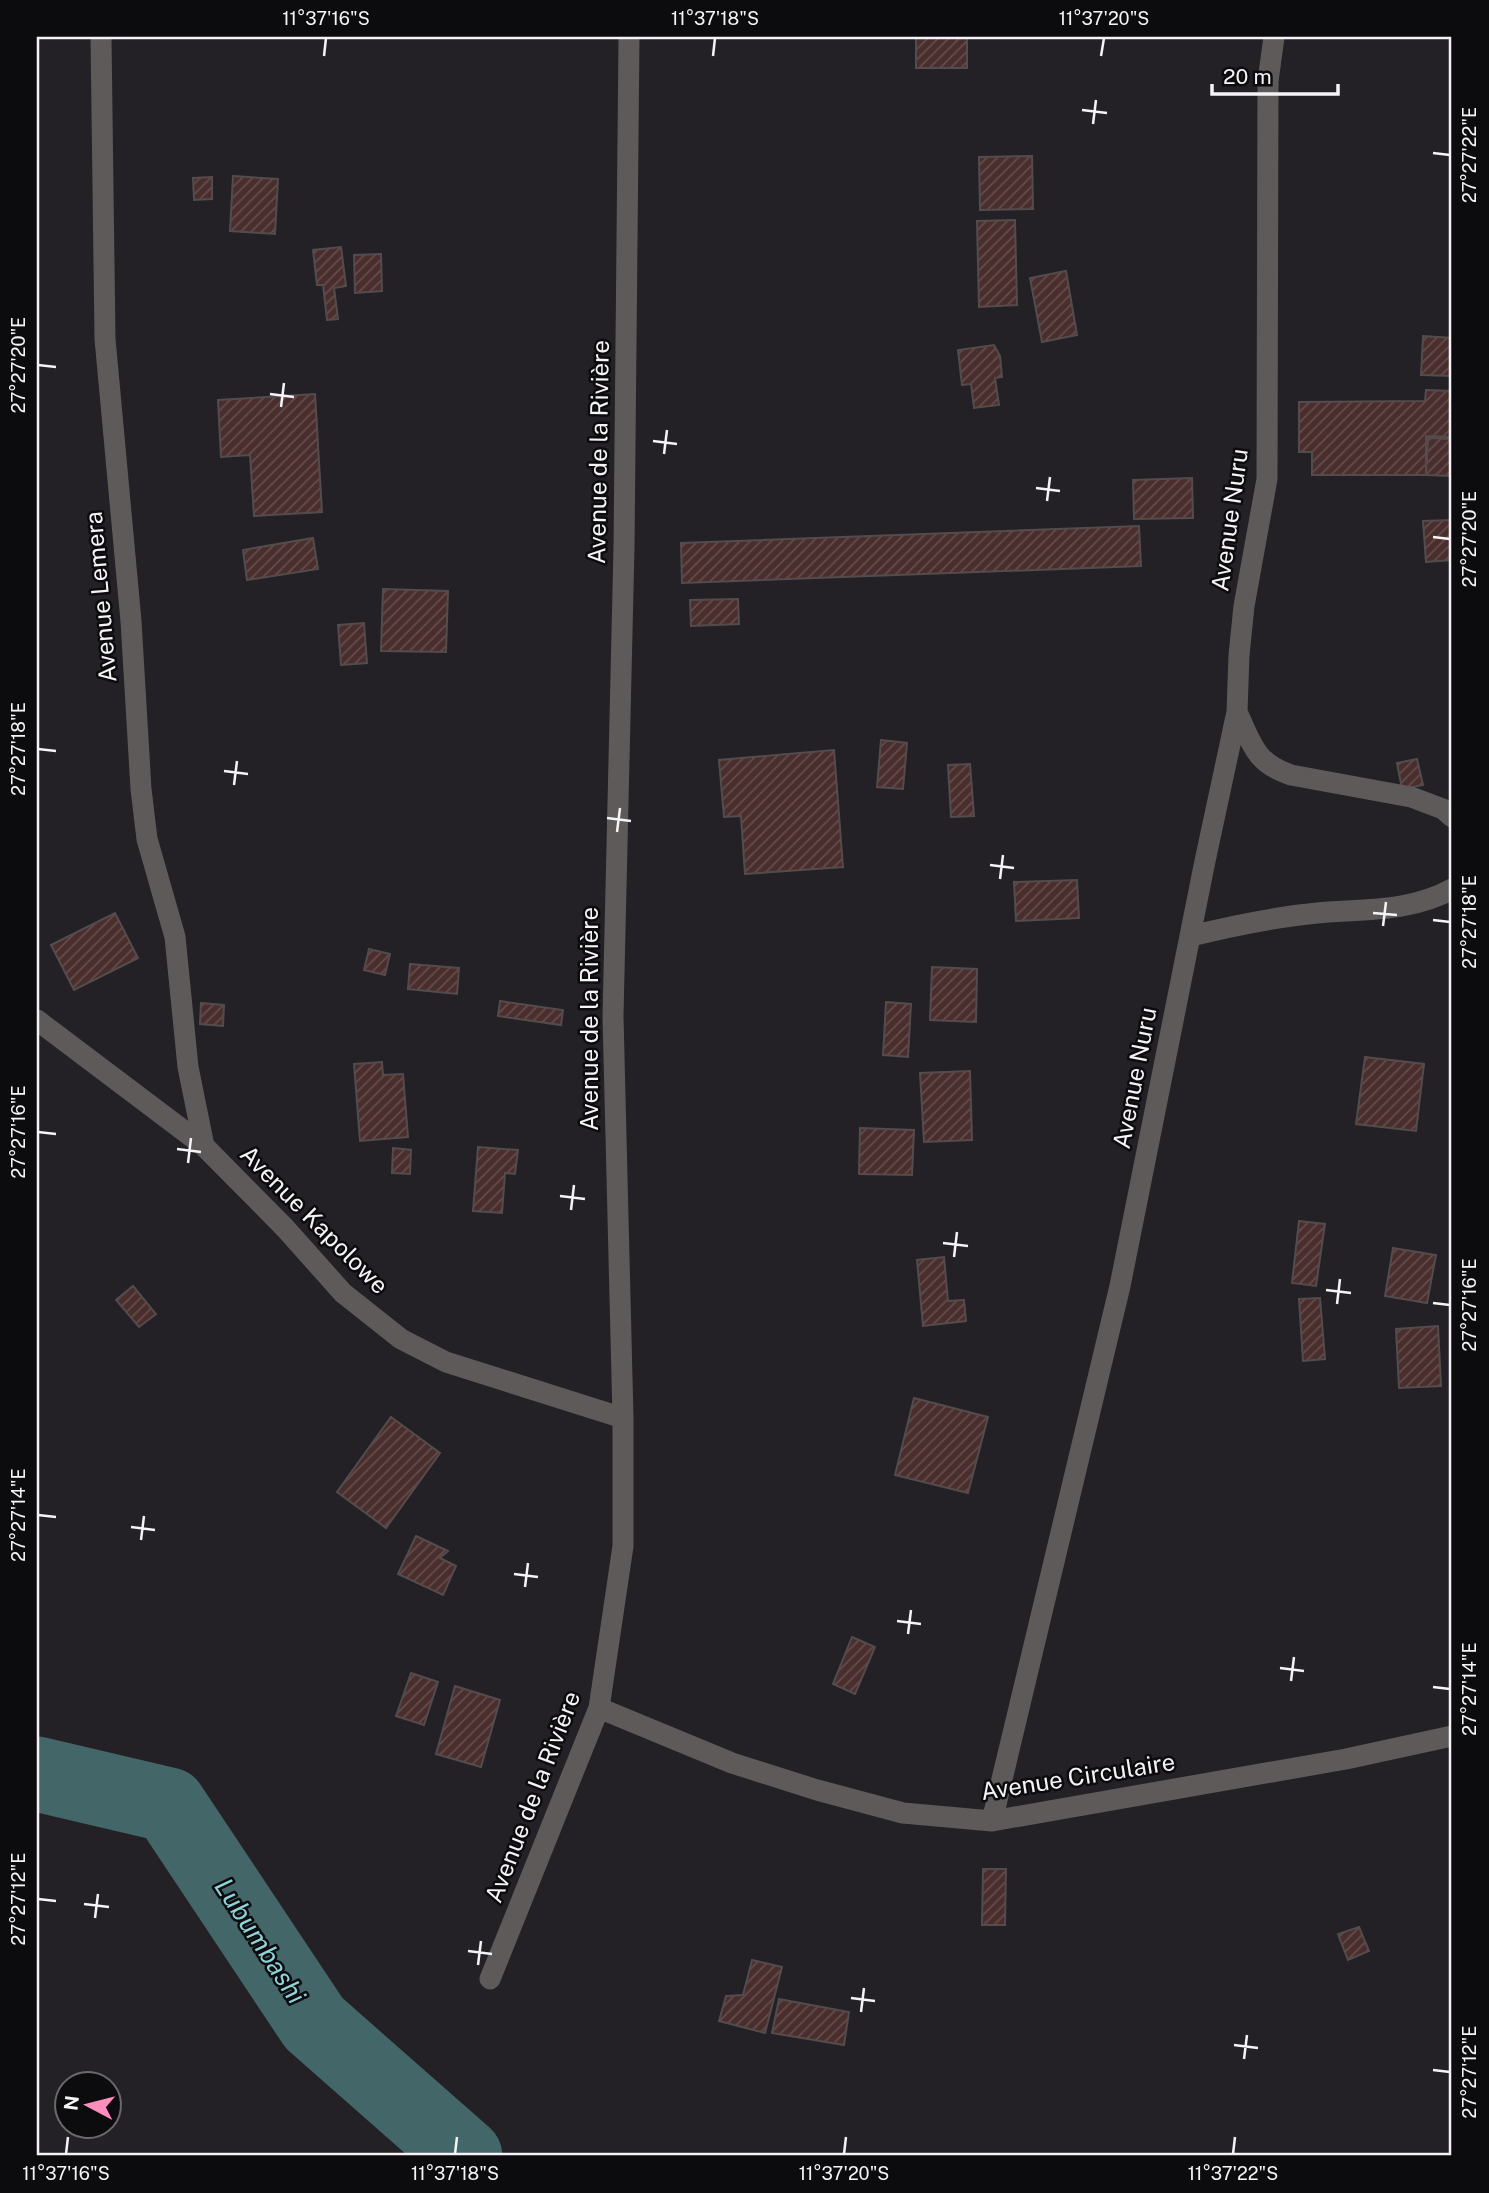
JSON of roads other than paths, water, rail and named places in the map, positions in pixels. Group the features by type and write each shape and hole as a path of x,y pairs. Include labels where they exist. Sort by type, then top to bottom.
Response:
{"street":[{"name":"Avenue Lemera","path":"102,37 106,340 131,621 141,789 147,839 175,937 188,1067 204,1146"},
{"name":"Avenue de la Rivière","path":"490,1979 600,1708 623,1546 623,1418 613,1016 624,547 629,37"},
{"name":"Avenue Nuru","path":"992,1821 1119,1286 1237,712 1244,606 1267,479 1268,81 1274,37"},
{"name":"Avenue Nuru","path":"1237,712 1255,750 1272,769 1291,775 1411,797 1443,809 1452,817"},
{"path":"1191,936 1305,915 1416,905 1437,898 1452,889"},
{"name":"Avenue Kapolowe","path":"37,1020 204,1146 285,1227 343,1293 401,1339 446,1362 623,1418"},
{"name":"Avenue Circulaire","path":"600,1708 732,1763 817,1790 903,1812 992,1821 1346,1759 1452,1736"}],"waterway":[{"name":"Lubumbashi","path":"37,1774 169,1805 314,2023 465,2156"}]}
